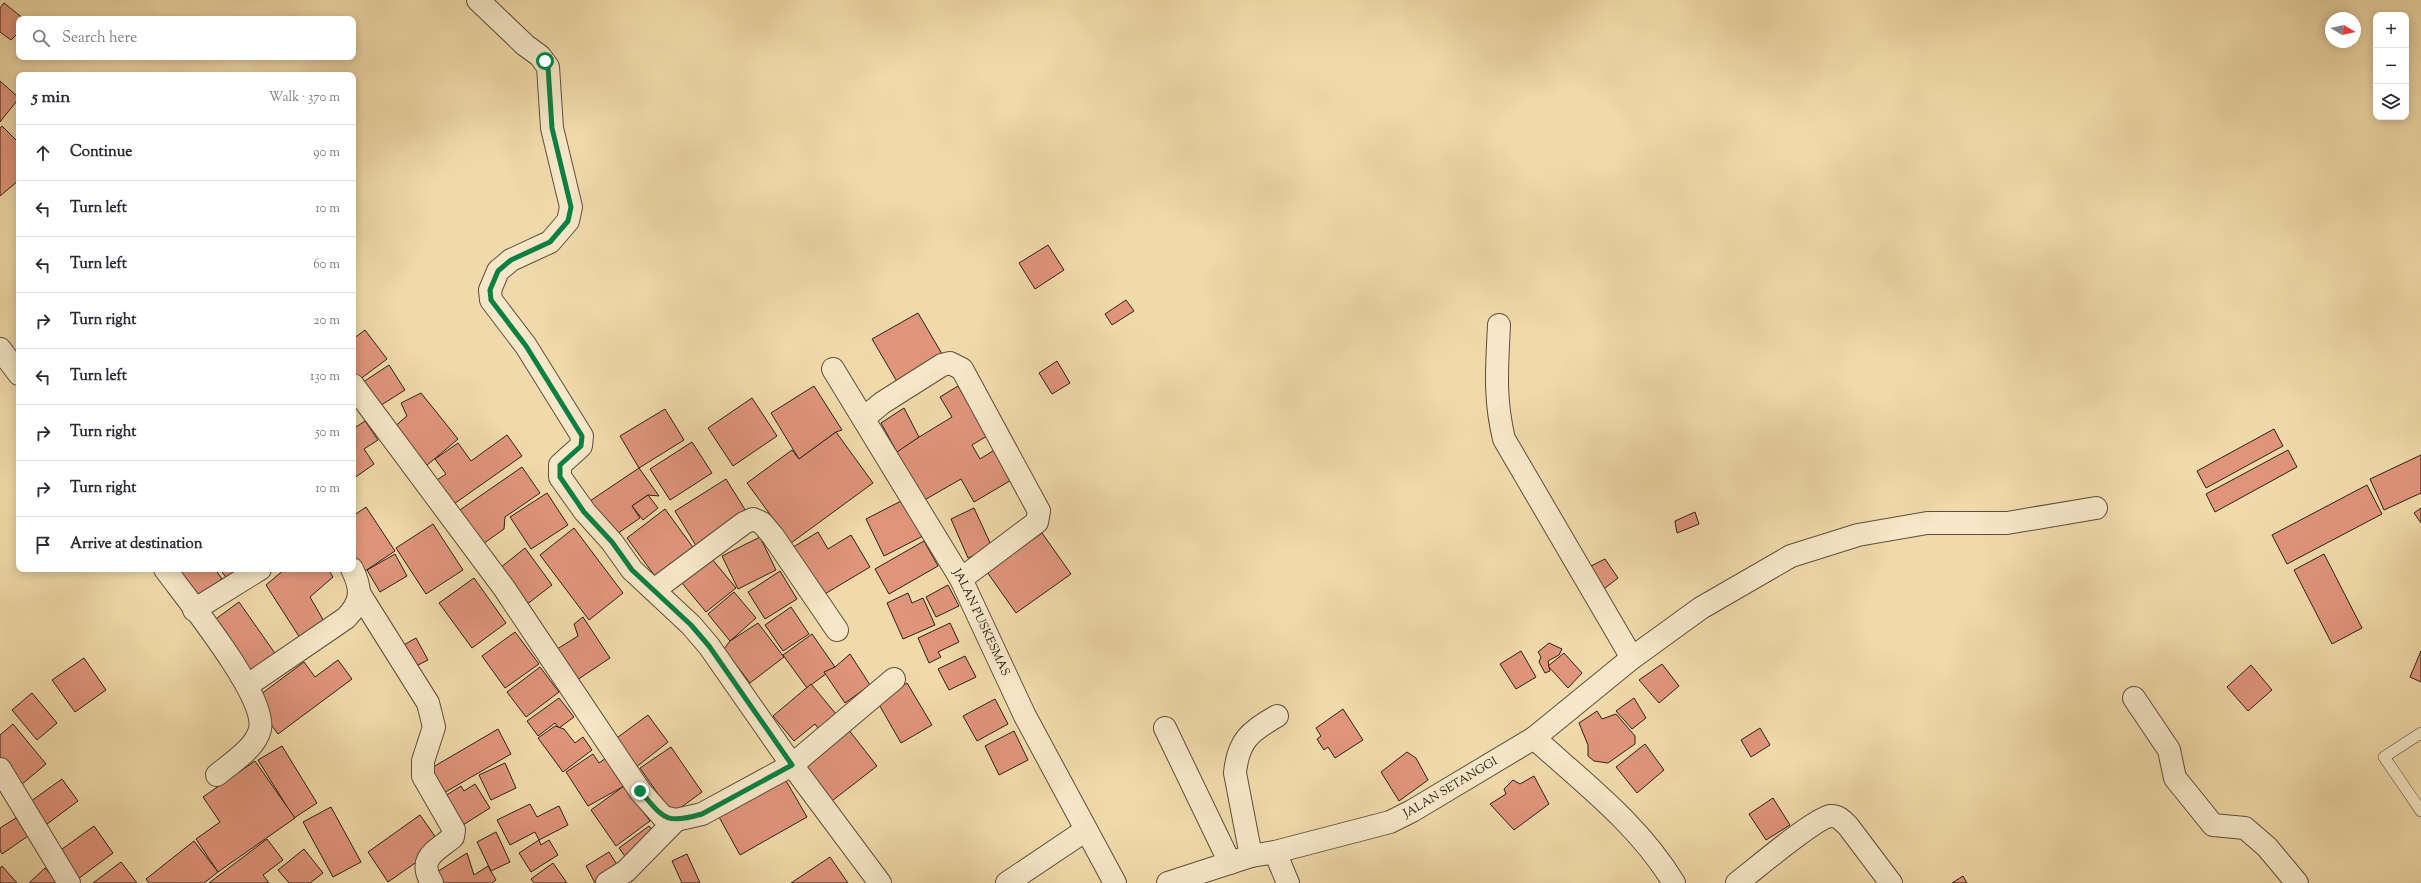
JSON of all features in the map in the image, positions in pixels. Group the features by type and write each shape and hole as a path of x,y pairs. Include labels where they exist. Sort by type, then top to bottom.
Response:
{"street":[{"path":"478,0 525,45 540,56 548,67 552,128 571,207 568,221 550,242 511,260 498,271 490,290 491,300 526,346 582,436 581,446 560,465 560,477 584,512 612,542 632,570 691,625 709,646 792,765 880,883"},
{"path":"1499,325 1496,391 1497,411 1504,439 1632,658"},
{"path":"0,349 16,370"},
{"path":"864,418 882,403 942,365 950,363 962,369 1037,504 1039,517 1033,525 961,579"},
{"name":"JALAN PUSKESMAS","path":"833,369 961,579 1025,716 1115,883"},
{"path":"356,389 504,588 640,791 663,817 676,820 702,814 792,765 894,679"},
{"name":"JALAN SETANGGI","path":"1168,883 1251,856 1275,852 1390,822 1534,738 1632,658 1701,608 1791,556 1858,535 1927,523 2007,523 2096,508"},
{"path":"654,590 744,523 754,519 762,523 773,536 837,630"},
{"path":"167,572 248,685 258,712 260,728 254,742 217,775"},
{"path":"194,610 255,572"},
{"path":"353,572 359,593 428,703 434,728 422,768 424,776 454,830 453,837 428,857 425,864 426,874 432,883"},
{"path":"248,685 346,618 355,608 359,593"},
{"path":"2134,698 2169,750 2175,778 2213,824 2245,828 2267,847 2297,883"},
{"path":"1251,856 1235,773 1236,761 1245,740 1256,728 1277,716"},
{"path":"1164,728 1230,863"},
{"path":"1534,738 1628,823 1662,864 1674,883"},
{"path":"0,769 69,883"},
{"path":"1737,883 1814,825 1830,816 1841,818 1891,883"},
{"path":"607,883 626,871 676,820"},
{"path":"1007,883 1086,830"},
{"path":"1275,852 1288,883"}],"lane":[{"path":"2421,733 2384,758 2421,810"}],"building":[{"path":"4,3 20,16 16,16 16,35 11,40 0,32 0,8"},
{"path":"0,81 16,95 16,102 0,122"},
{"path":"2,126 16,140 16,183 0,196 0,128"},
{"path":"1048,245 1064,270 1035,289 1019,263"},
{"path":"1126,300 1134,311 1112,325 1105,314"},
{"path":"918,313 945,359 899,385 872,339"},
{"path":"365,330 387,359 356,382 356,337"},
{"path":"1057,361 1070,383 1052,394 1039,373"},
{"path":"389,365 405,390 372,411 357,386"},
{"path":"814,386 842,430 836,432 799,459 771,413"},
{"path":"958,386 987,436 972,445 980,459 996,449 1013,479 974,502 961,479 921,502 893,453 952,417 940,397"},
{"path":"421,393 458,439 426,466 394,427 407,416 401,403"},
{"path":"752,398 777,436 733,466 708,428"},
{"path":"904,408 919,437 897,452 881,423"},
{"path":"665,409 684,440 639,468 620,436"},
{"path":"365,421 378,440 364,449 374,464 356,477 356,427"},
{"path":"2274,429 2283,446 2206,488 2197,471"},
{"path":"836,432 873,483 791,543 747,483 792,450 799,459"},
{"path":"507,435 522,456 451,506 434,482 446,474 435,459 458,443 471,461"},
{"path":"692,442 712,473 670,500 650,469"},
{"path":"2288,450 2297,467 2215,512 2206,494"},
{"path":"2421,455 2421,493 2384,510 2370,479"},
{"path":"522,467 540,493 505,517 504,529 480,546 457,512"},
{"path":"639,468 659,496 648,495 632,506 640,518 611,538 587,503"},
{"path":"726,479 749,516 698,549 675,511"},
{"path":"2367,485 2382,514 2287,564 2272,535"},
{"path":"547,493 568,525 531,549 510,517"},
{"path":"648,495 658,508 643,520 632,506"},
{"path":"905,499 923,536 884,556 866,519"},
{"path":"366,507 395,551 359,575 356,570 356,514"},
{"path":"974,508 992,547 968,558 951,519"},
{"path":"2421,508 2421,523 2414,513"},
{"path":"665,509 695,550 657,579 627,538"},
{"path":"1695,512 1699,524 1677,533 1675,521"},
{"path":"433,524 463,570 426,594 396,548"},
{"path":"574,528 623,593 589,620 540,555"},
{"path":"818,532 828,549 851,535 870,567 818,598 790,549"},
{"path":"1042,533 1071,574 1016,613 987,572"},
{"path":"760,537 776,570 738,589 722,556"},
{"path":"924,541 938,566 889,594 875,569"},
{"path":"525,548 552,585 522,608 495,572"},
{"path":"395,554 407,576 380,592 367,570"},
{"path":"2324,554 2362,628 2332,644 2294,570"},
{"path":"712,559 736,588 706,612 682,583"},
{"path":"1605,559 1618,578 1600,592 1587,568"},
{"path":"780,571 797,599 765,619 748,592"},
{"path":"170,572 217,572 222,579 192,601"},
{"path":"222,572 238,572 227,579"},
{"path":"281,572 330,572 333,577 310,597 325,623 300,638 266,585"},
{"path":"474,578 506,623 472,648 439,603"},
{"path":"948,585 959,606 936,617 926,597"},
{"path":"734,592 756,618 730,641 708,614"},
{"path":"908,593 912,603 923,598 935,625 903,639 887,603"},
{"path":"239,602 279,659 248,681 213,621"},
{"path":"791,607 809,634 783,651 765,625"},
{"path":"583,617 610,658 574,682 554,651 578,636 574,624"},
{"path":"758,623 784,657 750,683 724,649 730,641"},
{"path":"950,623 959,642 938,652 941,657 929,663 918,638"},
{"path":"515,632 539,664 505,688 482,656"},
{"path":"812,634 835,667 807,688 783,655"},
{"path":"416,638 428,660 412,668 400,647"},
{"path":"1549,643 1562,649 1559,655 1548,661 1550,671 1545,673 1539,662 1541,657 1538,652"},
{"path":"1521,651 1536,677 1516,689 1500,664"},
{"path":"2421,651 2421,682 2410,677"},
{"path":"1564,653 1582,673 1568,688 1548,666"},
{"path":"850,654 870,685 845,703 824,672 835,667"},
{"path":"965,656 976,677 949,690 938,669"},
{"path":"84,658 106,690 75,712 52,680"},
{"path":"338,660 352,679 278,734 253,700 304,662 315,677"},
{"path":"1662,664 1679,686 1659,703 1639,680"},
{"path":"2251,665 2272,690 2248,711 2227,687"},
{"path":"540,667 559,692 526,717 507,692"},
{"path":"907,683 932,725 901,743 877,701"},
{"path":"811,684 841,720 823,735 815,724 794,741 773,716"},
{"path":"32,693 57,723 37,740 12,710"},
{"path":"559,698 574,717 559,728 555,723 538,736 527,721"},
{"path":"1634,698 1646,718 1632,729 1616,711"},
{"path":"995,699 1008,724 977,741 963,716"},
{"path":"1343,709 1363,740 1335,758 1328,747 1324,750 1317,739 1321,736 1316,728"},
{"path":"1597,711 1602,719 1616,714 1635,736 1635,744 1608,763 1594,761 1588,756 1588,745 1579,723"},
{"path":"648,715 668,742 635,768 614,740"},
{"path":"13,724 46,764 22,784 0,757 0,735"},
{"path":"555,726 564,729 575,743 583,737 592,750 563,772 538,738"},
{"path":"1760,728 1770,745 1751,757 1741,740"},
{"path":"498,729 511,754 442,794 428,770"},
{"path":"848,729 877,766 828,804 799,767"},
{"path":"1014,731 1028,760 999,775 985,746"},
{"path":"1645,744 1664,770 1637,793 1616,767"},
{"path":"282,746 317,803 294,818 258,760"},
{"path":"671,747 702,792 672,814 640,768"},
{"path":"1407,752 1416,758 1428,780 1399,801 1381,772"},
{"path":"593,754 599,763 609,756 624,786 588,806 566,772"},
{"path":"255,761 295,818 218,872 196,839 220,822 203,797"},
{"path":"505,763 516,788 491,800 479,775"},
{"path":"1534,776 1549,804 1514,830 1490,804 1506,794 1504,789 1513,780 1520,784"},
{"path":"62,779 78,801 43,827 27,804"},
{"path":"785,779 807,817 740,855 719,817"},
{"path":"475,784 490,808 463,825 445,796 461,786 464,791"},
{"path":"624,786 650,821 616,846 591,810"},
{"path":"1773,798 1790,825 1766,840 1749,814"},
{"path":"530,804 537,817 559,806 568,825 539,840 535,832 510,845 497,820"},
{"path":"331,807 361,862 333,877 303,822"},
{"path":"420,815 441,845 388,882 368,852"},
{"path":"16,818 28,836 2,854 0,850 0,828"},
{"path":"94,826 113,853 78,879 58,852"},
{"path":"649,826 662,843 632,866 619,848"},
{"path":"496,832 510,862 491,871 477,842"},
{"path":"267,839 283,860 263,875 269,883 209,883"},
{"path":"539,840 541,845 549,840 558,855 531,872 519,853"},
{"path":"194,841 218,872 204,883 149,883 146,879"},
{"path":"304,849 323,873 310,883 289,883 278,870"},
{"path":"609,852 619,868 595,883 586,866"},
{"path":"467,853 474,875 488,866 496,880 492,883 444,883 437,872"},
{"path":"687,854 700,883 682,883 672,861"},
{"path":"830,857 848,883 791,883"},
{"path":"121,862 137,883 93,883"},
{"path":"553,863 567,883 534,883 531,879"},
{"path":"2,866 17,883 0,883 0,868"},
{"path":"45,868 58,883 29,883"},
{"path":"1963,876 1967,883 1952,883"}],"route":[{"path":"545,61 548,67 552,128 570,198 571,207 568,221 550,242 511,260 498,271 492,280 490,290 491,300 526,346 582,436 583,442 581,446 560,465 560,477 584,512 612,542 632,570 691,625 709,646 792,765 702,814 676,820 663,817 640,791"}]}
